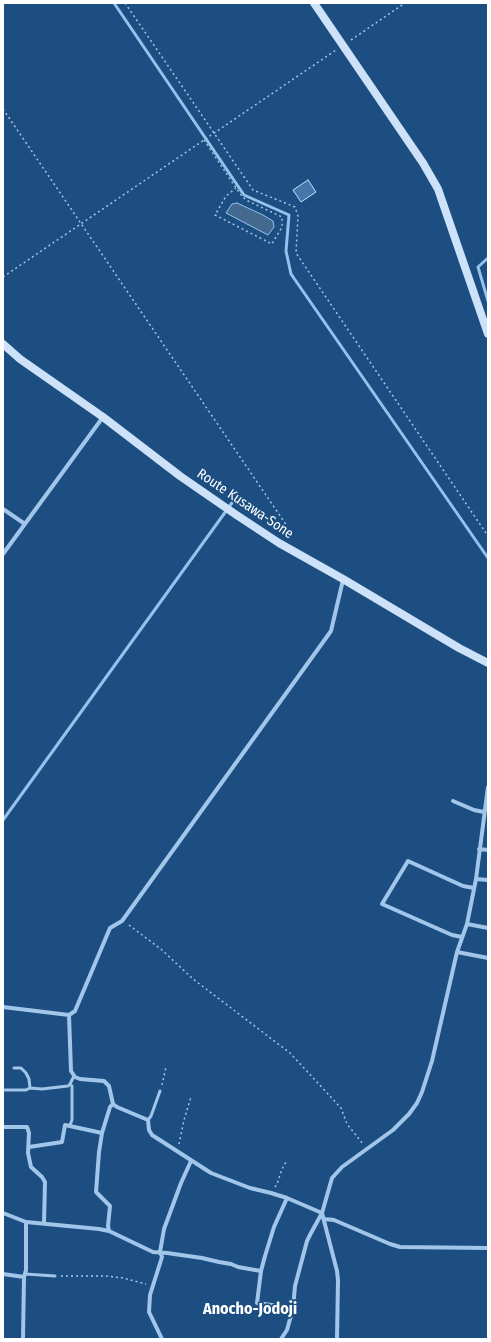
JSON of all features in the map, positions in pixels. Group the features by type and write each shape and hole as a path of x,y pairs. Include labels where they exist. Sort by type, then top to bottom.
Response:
{"main road":[{"path":"314,3 423,163 438,189 488,334"},
{"name":"Route Kusawa-Sone","path":"3,344 20,359 102,417 180,476 279,543 459,648 488,663"}],"street":[{"path":"3,554 102,417"},
{"path":"3,509 25,524"},
{"path":"3,1007 69,1015 75,1011 110,928 122,921 331,631 343,579"},
{"path":"281,1339 287,1330 293,1308 297,1274 311,1232 322,1212 332,1178 342,1167 393,1130 409,1114 417,1103 428,1073 458,952 467,924 476,878 488,787"},
{"path":"453,801 474,810 484,812"},
{"path":"479,849 488,850"},
{"path":"462,938 382,904 408,861 463,886 474,888"},
{"path":"476,878 488,880"},
{"path":"467,924 488,928"},
{"path":"458,952 488,958"},
{"path":"69,1015 71,1071 74,1076 80,1079 102,1080 107,1083 113,1104 116,1107 148,1120 149,1130 152,1135 191,1161 218,1176 250,1188 271,1192 322,1212"},
{"path":"109,1231 110,1206 96,1192 102,1133 110,1107 113,1104"},
{"path":"28,1147 62,1142 65,1125 102,1133"},
{"path":"3,1127 27,1127 31,1166 45,1182 44,1223"},
{"path":"162,1339 149,1309 150,1295 162,1257 160,1252 164,1229 191,1161"},
{"path":"287,1198 274,1227 261,1270 257,1303 293,1308"},
{"path":"322,1212 337,1270 337,1339"},
{"path":"3,1213 26,1222 87,1227 109,1231 146,1250 153,1252 261,1270"},
{"path":"324,1219 334,1220 400,1247 488,1248"},
{"path":"23,1339 24,1275 26,1270 26,1222"},
{"path":"3,1274 24,1275"}],"lane":[{"path":"14,1068 21,1068 26,1073 29,1079 30,1088"},
{"path":"70,1125 72,1120 72,1086 70,1084 74,1076"},
{"path":"5,1090 26,1090 30,1088 42,1089 70,1084"},
{"path":"148,1120 151,1116 160,1091"},
{"path":"24,1275 55,1276"}],"path":[{"path":"125,3 253,190 295,208 298,216 296,253 488,536"},
{"path":"3,277 405,3"},
{"path":"3,109 287,526"},
{"path":"204,140 236,188 246,200 282,217 282,226 272,244 215,216 226,196 236,188"},
{"path":"122,921 162,950 193,979 290,1053 341,1108 351,1131 367,1149"},
{"path":"160,1091 166,1067"},
{"path":"178,1152 184,1120 191,1097"},
{"path":"271,1192 277,1184 286,1162"},
{"path":"55,1276 106,1276 123,1278 153,1286"}],"water":[{"path":"237,203 273,221 274,227 268,235 226,213 232,204"}],"building":[{"path":"308,180 316,192 301,202 293,190"}],"waterway":[{"path":"114,3 244,195 289,215 286,251 291,274 488,558"},
{"path":"488,258 478,267 488,301"},
{"path":"3,820 234,500"}],"district":[{"name":"Anocho-Jodoji","path":"250,1310"}]}
